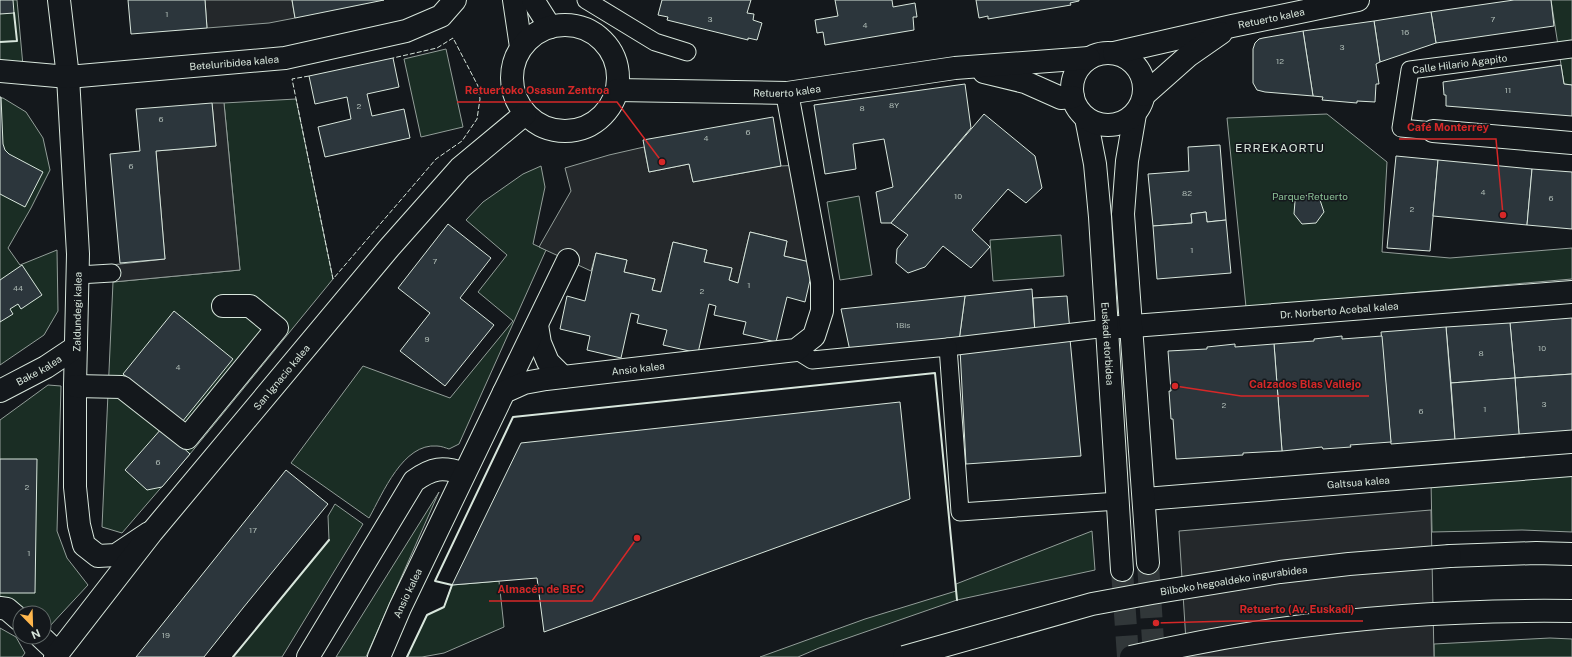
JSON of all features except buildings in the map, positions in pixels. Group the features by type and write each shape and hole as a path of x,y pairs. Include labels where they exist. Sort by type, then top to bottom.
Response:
{"main road":[{"name":"Zaldundegi kalea","path":"59,0 68,77 78,254 75,386 75,487 79,525 84,545 98,556 116,555 152,532"},
{"name":"Beteluribidea kalea","path":"0,71 68,77 285,58 406,31 441,16 455,0"},
{"path":"514,0 521,47"},
{"path":"533,0 550,27"},
{"name":"Retuerto kalea","path":"1114,53 1232,26 1358,0"},
{"path":"572,25 588,30 603,40 613,54 618,71 617,90 610,108 597,122 579,130 560,132 540,126 525,114 514,96 512,71 521,47 533,35 550,27 572,25"},
{"path":"1144,94 1188,56 1232,26"},
{"path":"955,68 1089,58 1098,54 1114,53 1125,56 1134,63 1141,72 1144,83 1144,94 1141,105 1135,114 1127,120 1111,125 1096,123 1086,118 1076,105 1072,97 1073,79 1077,71 1089,58"},
{"path":"955,68 991,73 1025,82 1061,98 1072,97"},
{"name":"Retuerto kalea","path":"617,90 787,93 955,68"},
{"path":"787,93 822,282 822,311 814,336 796,350"},
{"name":"San Ignacio kalea","path":"56,655 152,532 389,248 460,168 525,114"},
{"path":"1135,114 1127,161 1123,214 1145,499 1148,563"},
{"name":"Euskadi etorbidea","path":"1086,118 1095,164 1100,218 1122,570"},
{"name":"Calle Hilario Agapito","path":"1433,131 1572,144"},
{"path":"504,392 568,260"},
{"name":"Dr. Norberto Acebal kalea","path":"1107,328 1572,292"},
{"path":"75,386 122,387 187,438 277,328 250,306 223,306"},
{"path":"537,325 540,343 548,362 563,377"},
{"name":"Bake kalea","path":"0,391 46,367 76,347"},
{"name":"Ansio kalea","path":"379,657 400,608 504,392 524,384 563,377 796,350"},
{"name":"Galtsua kalea","path":"1145,499 1572,465"},
{"path":"308,657 414,481 425,473 436,469 451,469 464,474"},
{"name":"Bilboko hegoaldeko ingurabidea","path":"904,657 1092,604 1221,581 1349,564 1450,556 1536,553 1572,554"},
{"path":"0,608 7,609 12,613"},
{"path":"1131,657 1207,641 1266,631 1354,620 1441,612 1572,610"},
{"path":"48,645 56,655"}],"street":[{"path":"586,0 655,42 687,52"},
{"name":"Calle Hilario Agapito","path":"1433,131 1401,128 1410,70 1572,49"},
{"path":"78,275 112,272"},
{"path":"796,350 812,360 948,347 1107,328"},
{"path":"948,347 960,512 1118,501"}],"green space":[{"path":"0,0 17,0 23,66 0,70"},
{"path":"1551,0 1572,0 1572,85 1564,84"},
{"path":"446,49 463,127 421,137 404,59"},
{"path":"0,98 3,98 26,112 43,138 50,170 31,208 8,248 20,265 57,250 58,311 44,335 0,365"},
{"path":"296,99 333,279 190,454 122,533 102,527 113,282 240,270 224,103"},
{"name":"Parque Retuerto","path":"1327,114 1387,162 1382,252 1450,258 1572,248 1572,279 1246,307 1227,118"},
{"path":"541,166 545,187 533,244 546,250 459,444 449,449 439,446 425,447 414,452 404,461 388,483 369,518 291,463 363,366 450,398 513,321 478,292 507,255 466,220 483,202 523,174"},
{"path":"859,196 872,275 840,280 827,202"},
{"path":"1061,235 1064,276 993,281 990,240"},
{"path":"48,385 61,386 57,531 67,558 88,585 52,624 52,605 12,605 12,608 0,604 0,420"},
{"path":"1572,470 1572,532 1522,530 1432,532 1431,481"},
{"path":"439,492 366,657 336,657"},
{"path":"335,504 363,524 282,657 233,657 329,540 328,516"},
{"path":"1092,531 1095,570 957,600 819,648 798,657 760,657 865,619 956,591 956,584"},
{"path":"499,581 504,627 444,653 422,657 407,657 427,615 444,607 452,585"},
{"path":"0,628 12,635 12,645 20,645 25,653 22,657 0,657"},
{"path":"1550,638 1572,639 1572,657 1434,657 1434,644"}],"shaded area":[{"path":"205,0 292,0 295,18 269,23 207,28"},
{"path":"212,103 224,103 240,270 113,282 111,265 165,259 156,151 216,146"},
{"path":"644,147 649,172 689,164 693,182 781,166 800,165 814,263 784,256 787,241 750,232 738,283 729,280 732,268 704,262 707,250 673,242 661,292 652,290 655,279 624,272 627,260 596,253 591,271 539,247 571,191 565,168 609,155"},
{"path":"1431,510 1434,657 1187,657 1179,531"}],"tunnel":[{"path":"1148,563 1154,657"},
{"path":"1122,570 1128,657"}],"fence":[{"path":"309,76 292,79 333,279 436,159 462,141 477,119 480,99 478,86 453,38 437,48 393,58"}],"wall":[{"path":"0,42 17,41 14,13"},
{"path":"407,657 427,615 444,607 452,585 435,581 513,417 935,373 957,600"},
{"path":"233,657 329,540"}],"place":[{"name":"Retuertoko Osasun Zentroa","path":"662,162"},
{"name":"Café Monterrey","path":"1503,215"},
{"name":"Calzados Blas Vallejo","path":"1175,386"},
{"name":"Almacén de BEC","path":"637,538"},
{"name":"Retuerto (Av. Euskadi)","path":"1156,623"}],"district":[{"name":"ERREKAORTU","path":"1280,148"}]}
